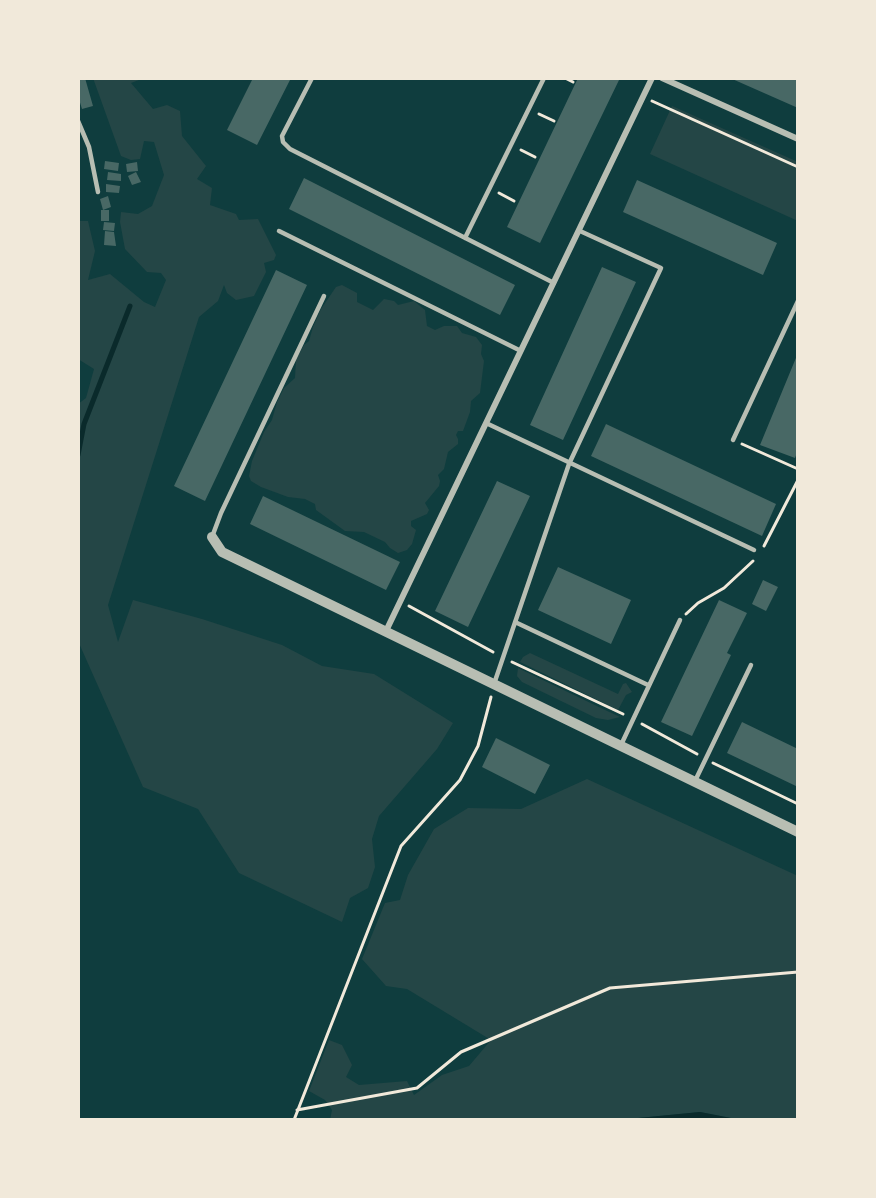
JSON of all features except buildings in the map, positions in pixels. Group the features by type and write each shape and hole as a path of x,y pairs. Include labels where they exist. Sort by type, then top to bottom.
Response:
{"street":[{"path":"386,632 652,78"},
{"path":"662,78 798,139"},
{"path":"212,537 222,552 798,832"}],"lane":[{"path":"312,78 282,136 286,146 554,283"},
{"path":"465,238 544,78"},
{"path":"78,121 88,147 98,192"},
{"path":"279,231 521,351"},
{"path":"494,684 569,464 661,268 580,231"},
{"path":"212,537 221,513 324,296"},
{"path":"733,440 798,301"},
{"path":"486,423 754,550"},
{"path":"621,745 680,620"},
{"path":"515,622 648,685"},
{"path":"695,781 752,665"}],"path":[{"path":"565,78 573,82"},
{"path":"643,97 798,167"},
{"path":"529,109 554,121"},
{"path":"511,145 535,157"},
{"path":"489,188 514,201"},
{"path":"733,440 798,469"},
{"path":"400,602 504,657 633,719 706,759 798,804"},
{"path":"294,1120 401,846 445,799 470,764 478,746 494,684"},
{"path":"297,1110 417,1088 461,1052 610,988 798,972"}],"shaded area":[{"path":"93,78 144,78 131,83 153,109 167,105 180,111 182,136 206,166 197,179 212,188 210,205 236,214 239,220 258,219 276,255 274,260 264,263 266,272 254,296 236,300 227,293 224,285 218,301 199,317 108,605 118,642 133,600 282,645 322,666 374,674 453,723 437,749 379,816 372,839 375,867 368,888 350,898 342,922 239,873 198,809 143,787 78,641 78,404 86,398 94,369 78,359 78,221 88,221 95,251 88,280 110,274 144,302 155,307 166,280 161,273 147,272 125,249 120,222 121,212 138,214 152,206 164,175 154,142 144,141 140,159 131,160 121,156"},
{"path":"672,106 798,162 798,221 650,154"},
{"path":"342,285 357,293 357,302 373,310 384,299 394,301 398,305 414,301 425,310 427,326 435,330 444,326 457,326 462,333 476,337 482,345 481,354 484,361 480,393 471,401 470,412 463,431 458,431 456,435 458,444 448,452 444,469 438,475 439,486 425,503 429,510 427,514 411,521 411,526 416,530 412,544 407,550 398,553 385,542 364,532 345,531 316,510 315,504 261,487 251,481 249,476 252,461 264,432 272,420 277,402 284,388 295,378 296,360 304,345 309,341 321,309 336,287"},
{"path":"530,653 618,694 623,684 626,683 632,692 626,695 618,710 520,662"},
{"path":"518,668 620,717 608,720 596,718 522,682 517,676"},
{"path":"587,779 798,876 798,1120 741,1120 700,1112 618,1120 330,1120 332,1110 325,1100 309,1091 329,1040 342,1045 352,1065 346,1077 359,1085 407,1081 414,1095 442,1075 469,1066 491,1040 407,989 386,986 362,959 385,903 400,900 408,875 434,829 468,808 521,809"},
{"path":"700,1112 741,1120 618,1120"}],"waterway":[{"path":"78,455 84,424 130,306"}]}
